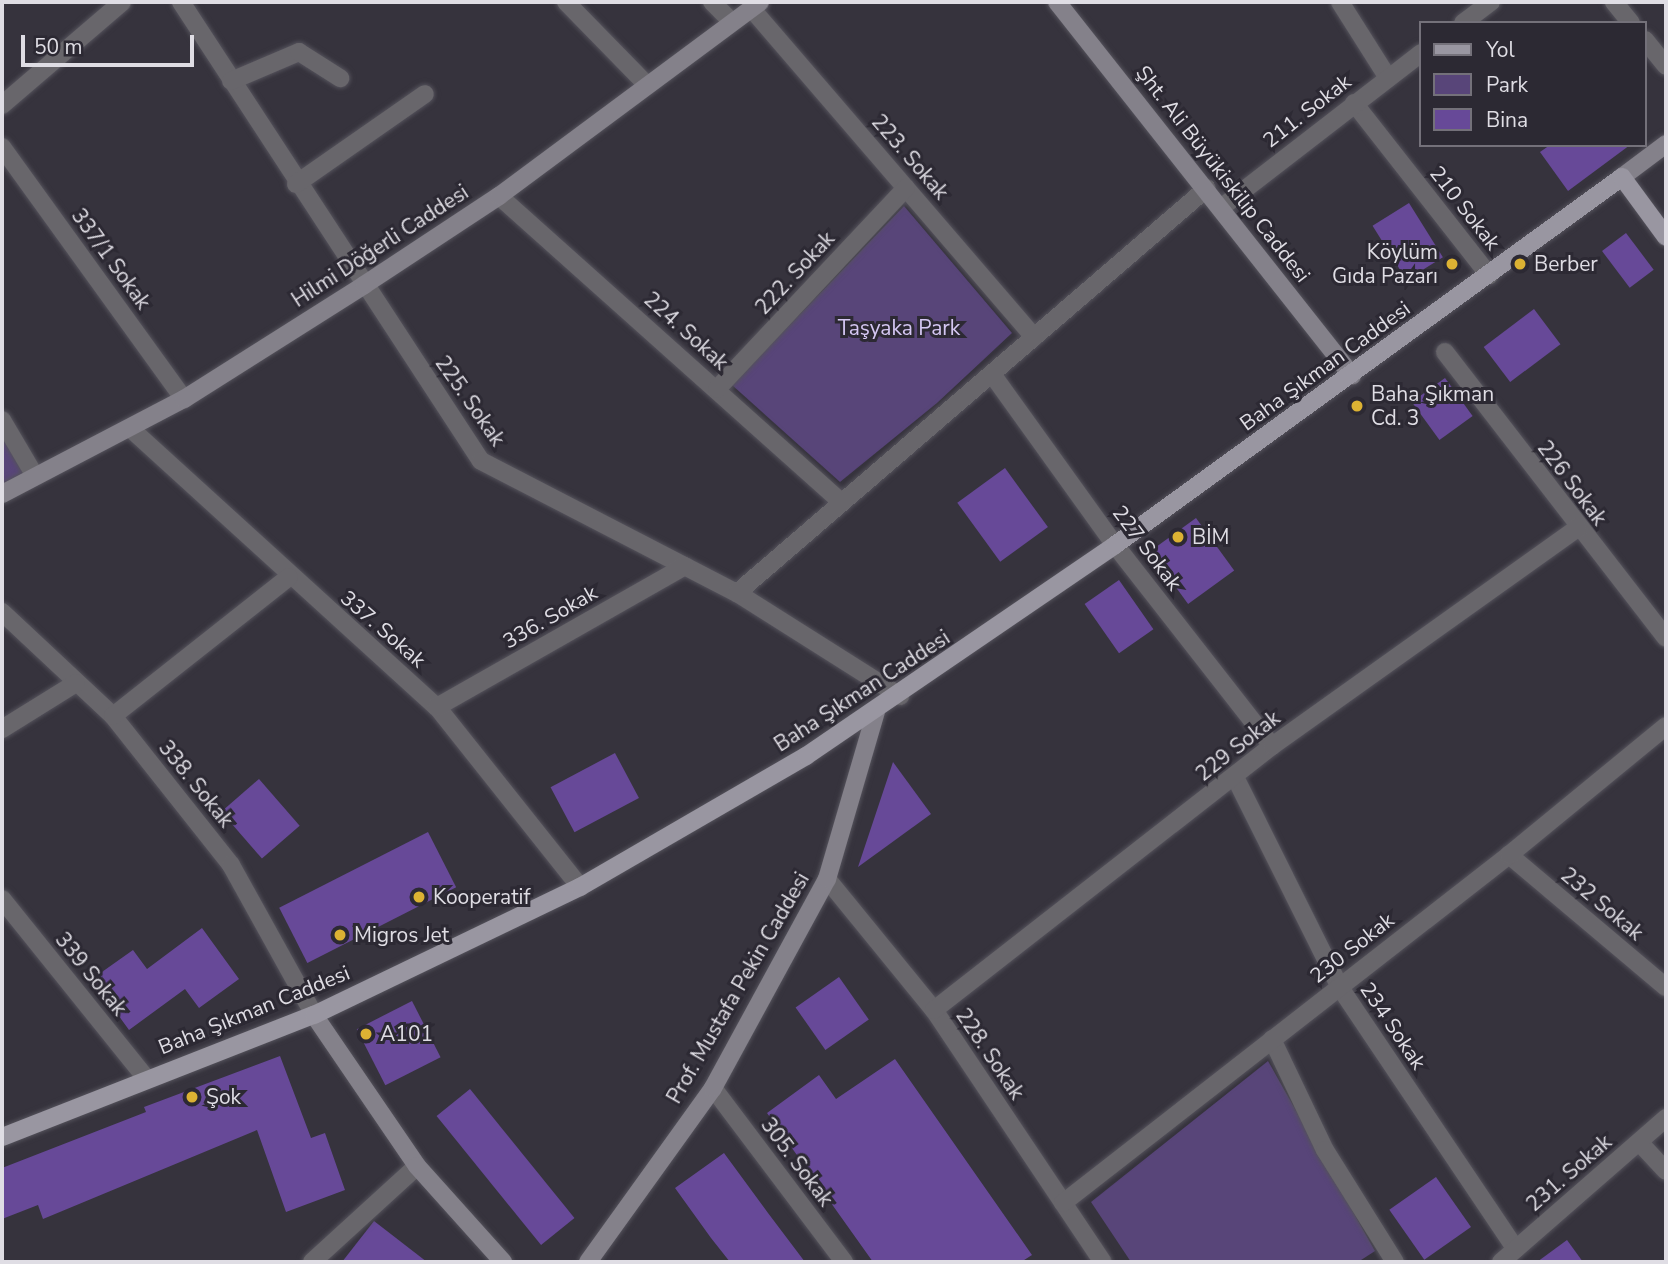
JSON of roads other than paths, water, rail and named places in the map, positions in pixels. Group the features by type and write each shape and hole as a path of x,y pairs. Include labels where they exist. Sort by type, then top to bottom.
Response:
{"main road":[{"name":"Baha Şıkman Caddesi","path":"2,1137 146,1077 314,1015 580,887 900,696 1352,375 1622,177"},
{"path":"1622,177 1666,237"}],"street":[{"path":"2,105 122,2"},
{"name":"225. Sokak","path":"180,2 296,184 481,461 737,593 900,696"},
{"path":"566,2 646,84"},
{"path":"712,2 730,21"},
{"name":"Şht. Ali Büyükiskilip Caddesi","path":"1058,2 1352,375"},
{"path":"1340,2 1388,78"},
{"path":"1466,21 1491,2"},
{"path":"1614,2 1629,21"},
{"name":"Hilmi Döğerli Caddesi","path":"2,494 184,399 364,285 499,196 730,21 756,5"},
{"name":"223. Sokak","path":"756,5 905,188 1034,337"},
{"path":"1647,42 1666,66"},
{"path":"231,80 299,52 340,78"},
{"name":"211. Sokak","path":"1222,207 1420,54"},
{"path":"296,184 425,94"},
{"name":"210 Sokak","path":"1354,103 1489,275"},
{"name":"Baha Şıkman Caddesi","path":"1622,177 1666,144"},
{"name":"337/1 Sokak","path":"2,147 184,399"},
{"name":"222. Sokak","path":"717,389 905,188"},
{"path":"737,593 1207,188"},
{"name":"224. Sokak","path":"499,196 840,502"},
{"name":"226 Sokak","path":"1445,352 1578,528 1666,638"},
{"name":"227 Sokak","path":"992,374 1115,545 1272,746"},
{"path":"2,420 36,476"},
{"name":"337. Sokak","path":"131,429 289,577 437,707 580,887"},
{"name":"229 Sokak","path":"934,1010 1272,746 1578,528"},
{"name":"336. Sokak","path":"437,707 685,566"},
{"path":"113,716 289,577"},
{"name":"338. Sokak","path":"2,612 113,716 231,865 314,1015"},
{"path":"2,729 76,683"},
{"name":"Prof. Mustafa Pekin Caddesi","path":"588,1262 713,1088 827,879 876,711"},
{"name":"230 Sokak","path":"1063,1203 1509,855 1666,726"},
{"name":"234 Sokak","path":"1235,777 1339,986 1516,1249"},
{"name":"232 Sokak","path":"1509,855 1666,987"},
{"name":"228. Sokak","path":"827,879 934,1010 1103,1262"},
{"name":"339 Sokak","path":"2,899 146,1077"},
{"path":"314,1015 417,1166 503,1262"},
{"path":"1272,1039 1325,1150 1395,1262"},
{"name":"305. Sokak","path":"713,1088 844,1262"},
{"name":"231. Sokak","path":"1501,1262 1666,1118"},
{"path":"1640,1143 1666,1171"},
{"path":"312,1262 417,1166"}],"place":[{"name":"Köylüm Gıda Pazarı","path":"1452,264"},
{"name":"Berber","path":"1520,264"},
{"name":"Baha Şıkman Cd. 3","path":"1357,406"},
{"name":"BİM","path":"1178,537"},
{"name":"Kooperatif","path":"419,897"},
{"name":"Migros Jet","path":"340,935"},
{"name":"A101","path":"366,1034"},
{"name":"Şok","path":"192,1097"}],"park label":[{"name":"Taşyaka Park","path":"899,328"}]}
